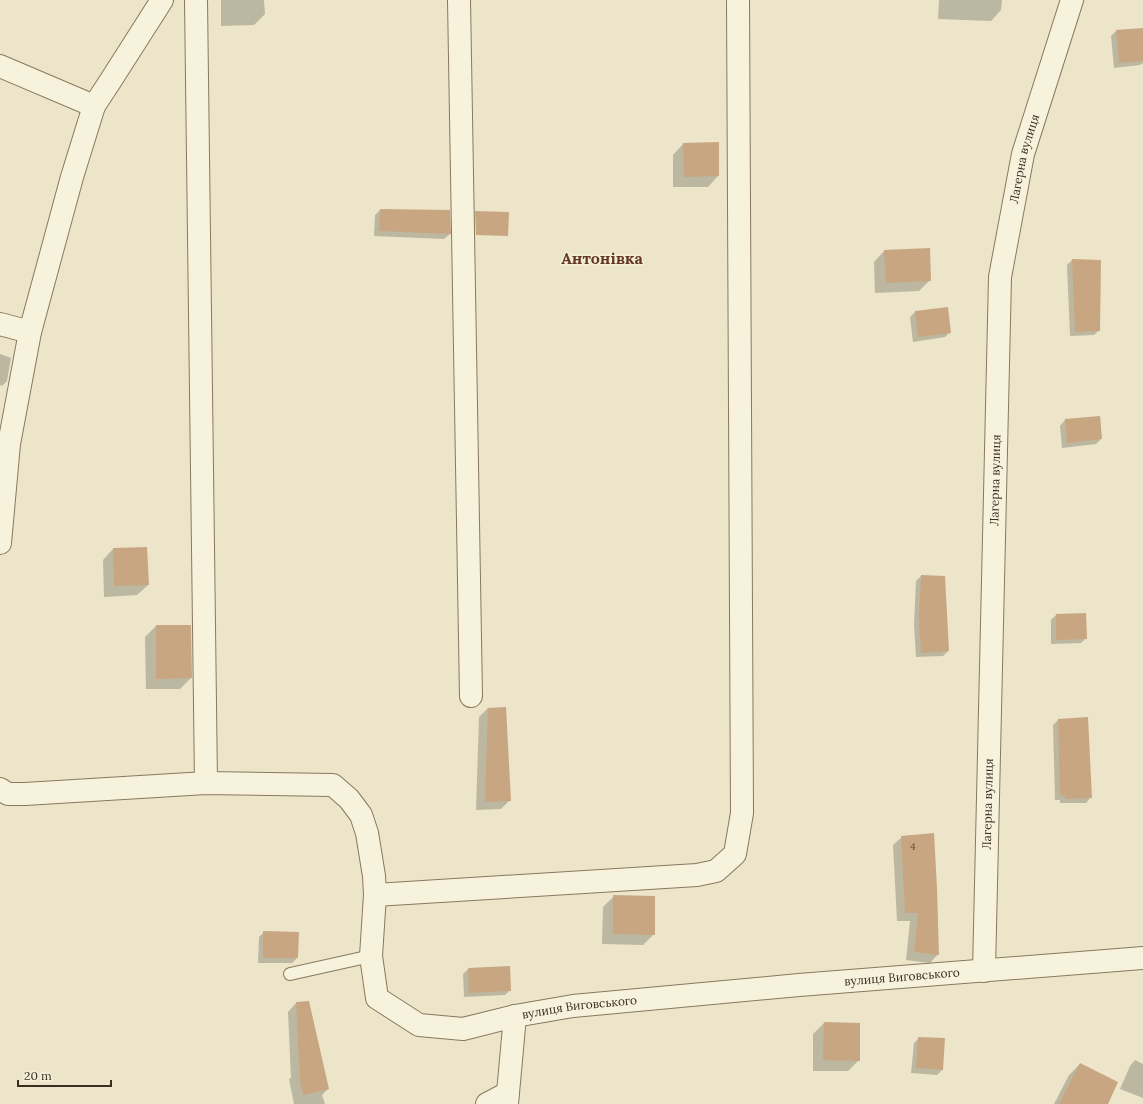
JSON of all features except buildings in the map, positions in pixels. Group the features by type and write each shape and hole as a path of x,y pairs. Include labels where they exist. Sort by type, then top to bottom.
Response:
{"street":[{"path":"0,543 10,444 30,332 72,177 94,106 162,0"},
{"path":"196,0 206,783"},
{"path":"459,0 471,696"},
{"path":"374,895 697,875 716,871 735,854 742,813 738,0"},
{"name":"Лагерна вулиця","path":"984,971 1000,277 1022,154 1072,0"},
{"path":"0,66 94,106"},
{"path":"0,324 30,332"},
{"name":"вулиця Виговського","path":"0,789 8,794 25,794 206,783 333,785 349,799 361,815 368,833 374,876 371,956 378,998 419,1025 463,1029 515,1016 573,1006 799,985 1143,958"},
{"path":"487,1104 508,1099 515,1016"}],"lane":[{"path":"290,974 371,956"}],"district":[{"name":"Антонівка","path":"602,258"}]}
